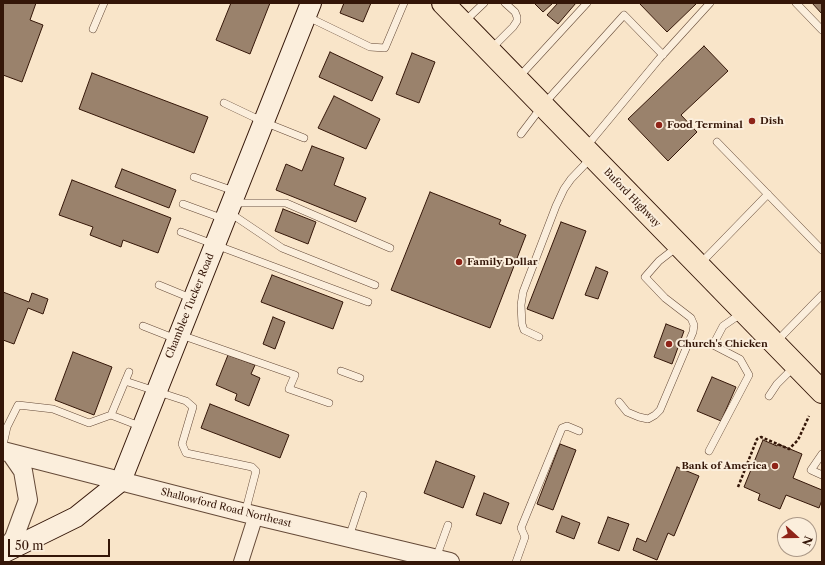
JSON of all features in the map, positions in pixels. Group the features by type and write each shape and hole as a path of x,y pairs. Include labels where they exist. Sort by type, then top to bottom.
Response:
{"main road":[{"name":"Chamblee Tucker Road","path":"3,553 76,518 121,481 309,10"},
{"name":"Buford Highway","path":"453,10 517,79 822,392"}],"street":[{"name":"Shallowford Road Northeast","path":"6,450 251,514 443,560"},
{"path":"3,553 14,538 28,500 23,471 6,450"},
{"path":"240,562 251,514"}],"lane":[{"path":"93,29 104,3"},
{"path":"309,10 370,47 385,48 404,3"},
{"path":"453,10 484,3"},
{"path":"490,50 514,27 517,21 515,12 505,3"},
{"path":"517,79 588,3"},
{"path":"539,337 524,330 522,324 521,305 523,292 564,189 588,152 663,55 710,3"},
{"path":"796,3 822,30"},
{"path":"521,134 543,105 624,15 663,55"},
{"path":"224,103 264,122 304,138"},
{"path":"717,142 822,250"},
{"path":"194,177 282,248 375,285"},
{"path":"698,265 768,194"},
{"path":"182,204 230,206 286,203 390,248"},
{"path":"181,232 368,302"},
{"path":"619,402 627,412 639,417 648,419 655,415 660,410 693,332 694,325 691,318 665,298 645,277 659,261 679,245"},
{"path":"160,285 193,299"},
{"path":"774,344 822,295"},
{"path":"709,451 749,375 740,359 714,345 723,326 743,312"},
{"path":"143,326 295,375 290,389 329,403"},
{"path":"769,396 777,384 796,366"},
{"path":"341,371 360,378"},
{"path":"111,415 129,372"},
{"path":"126,381 186,401 193,407 182,444 186,453 252,467 256,471 251,514"},
{"path":"6,450 7,427 18,404 54,409 89,423 111,415 142,427"},
{"path":"516,562 525,537 521,528 562,428 567,426 578,431"},
{"path":"822,454 811,470 822,475"},
{"path":"348,538 363,495"},
{"path":"443,560 448,525"}],"path":[{"path":"738,487 757,439 762,438 789,448 798,440 809,416"}],"building":[{"path":"3,3 36,3 30,20 43,25 22,82 3,75"},
{"path":"231,3 270,3 250,54 216,40"},
{"path":"344,3 371,3 363,22 340,13"},
{"path":"534,3 553,3 543,12"},
{"path":"558,3 576,3 558,24 547,15"},
{"path":"639,3 697,3 667,32"},
{"path":"812,3 822,3 822,14"},
{"path":"704,46 728,71 681,115 697,132 668,161 628,119"},
{"path":"330,52 383,77 372,101 319,77"},
{"path":"412,53 435,62 419,103 396,94"},
{"path":"92,73 208,117 194,153 79,109"},
{"path":"334,96 380,119 366,149 318,128"},
{"path":"312,146 344,158 334,185 366,198 356,222 276,190 286,164 302,171"},
{"path":"122,169 176,190 169,208 115,187"},
{"path":"72,180 171,218 158,253 123,240 121,247 90,235 93,227 59,215"},
{"name":"Family Dollar","path":"430,192 501,220 499,224 526,235 490,328 391,290"},
{"path":"283,209 316,222 308,244 275,231"},
{"path":"561,222 586,231 553,319 527,309"},
{"path":"596,267 608,272 598,299 585,295"},
{"path":"272,275 343,302 333,329 261,302"},
{"path":"3,292 29,302 32,293 48,299 43,314 28,308 14,344 3,340"},
{"path":"273,317 285,322 275,349 263,344"},
{"name":"Church's Chicken","path":"666,324 684,331 672,364 654,357"},
{"path":"73,352 112,367 94,415 55,400"},
{"path":"228,355 255,365 251,374 260,378 249,406 235,400 237,394 216,385"},
{"path":"712,377 736,387 721,421 697,411"},
{"path":"210,404 289,435 280,458 201,428"},
{"name":"Bank of America","path":"763,440 777,446 778,444 802,454 793,478 822,490 822,500 819,508 786,495 780,509 758,500 760,494 744,487"},
{"path":"560,444 576,450 553,510 537,504"},
{"path":"436,461 475,476 463,508 424,493"},
{"path":"677,467 699,476 674,536 668,533 657,560 633,550 637,538 646,542"},
{"path":"484,493 509,503 501,524 476,515"},
{"path":"562,516 580,523 574,539 556,532"},
{"path":"608,517 629,524 619,551 598,543"}],"place":[{"name":"Dish","path":"752,121"},
{"name":"Food Terminal","path":"659,125"},
{"name":"Family Dollar","path":"459,262"},
{"name":"Church's Chicken","path":"669,344"},
{"name":"Bank of America","path":"775,466"}]}
